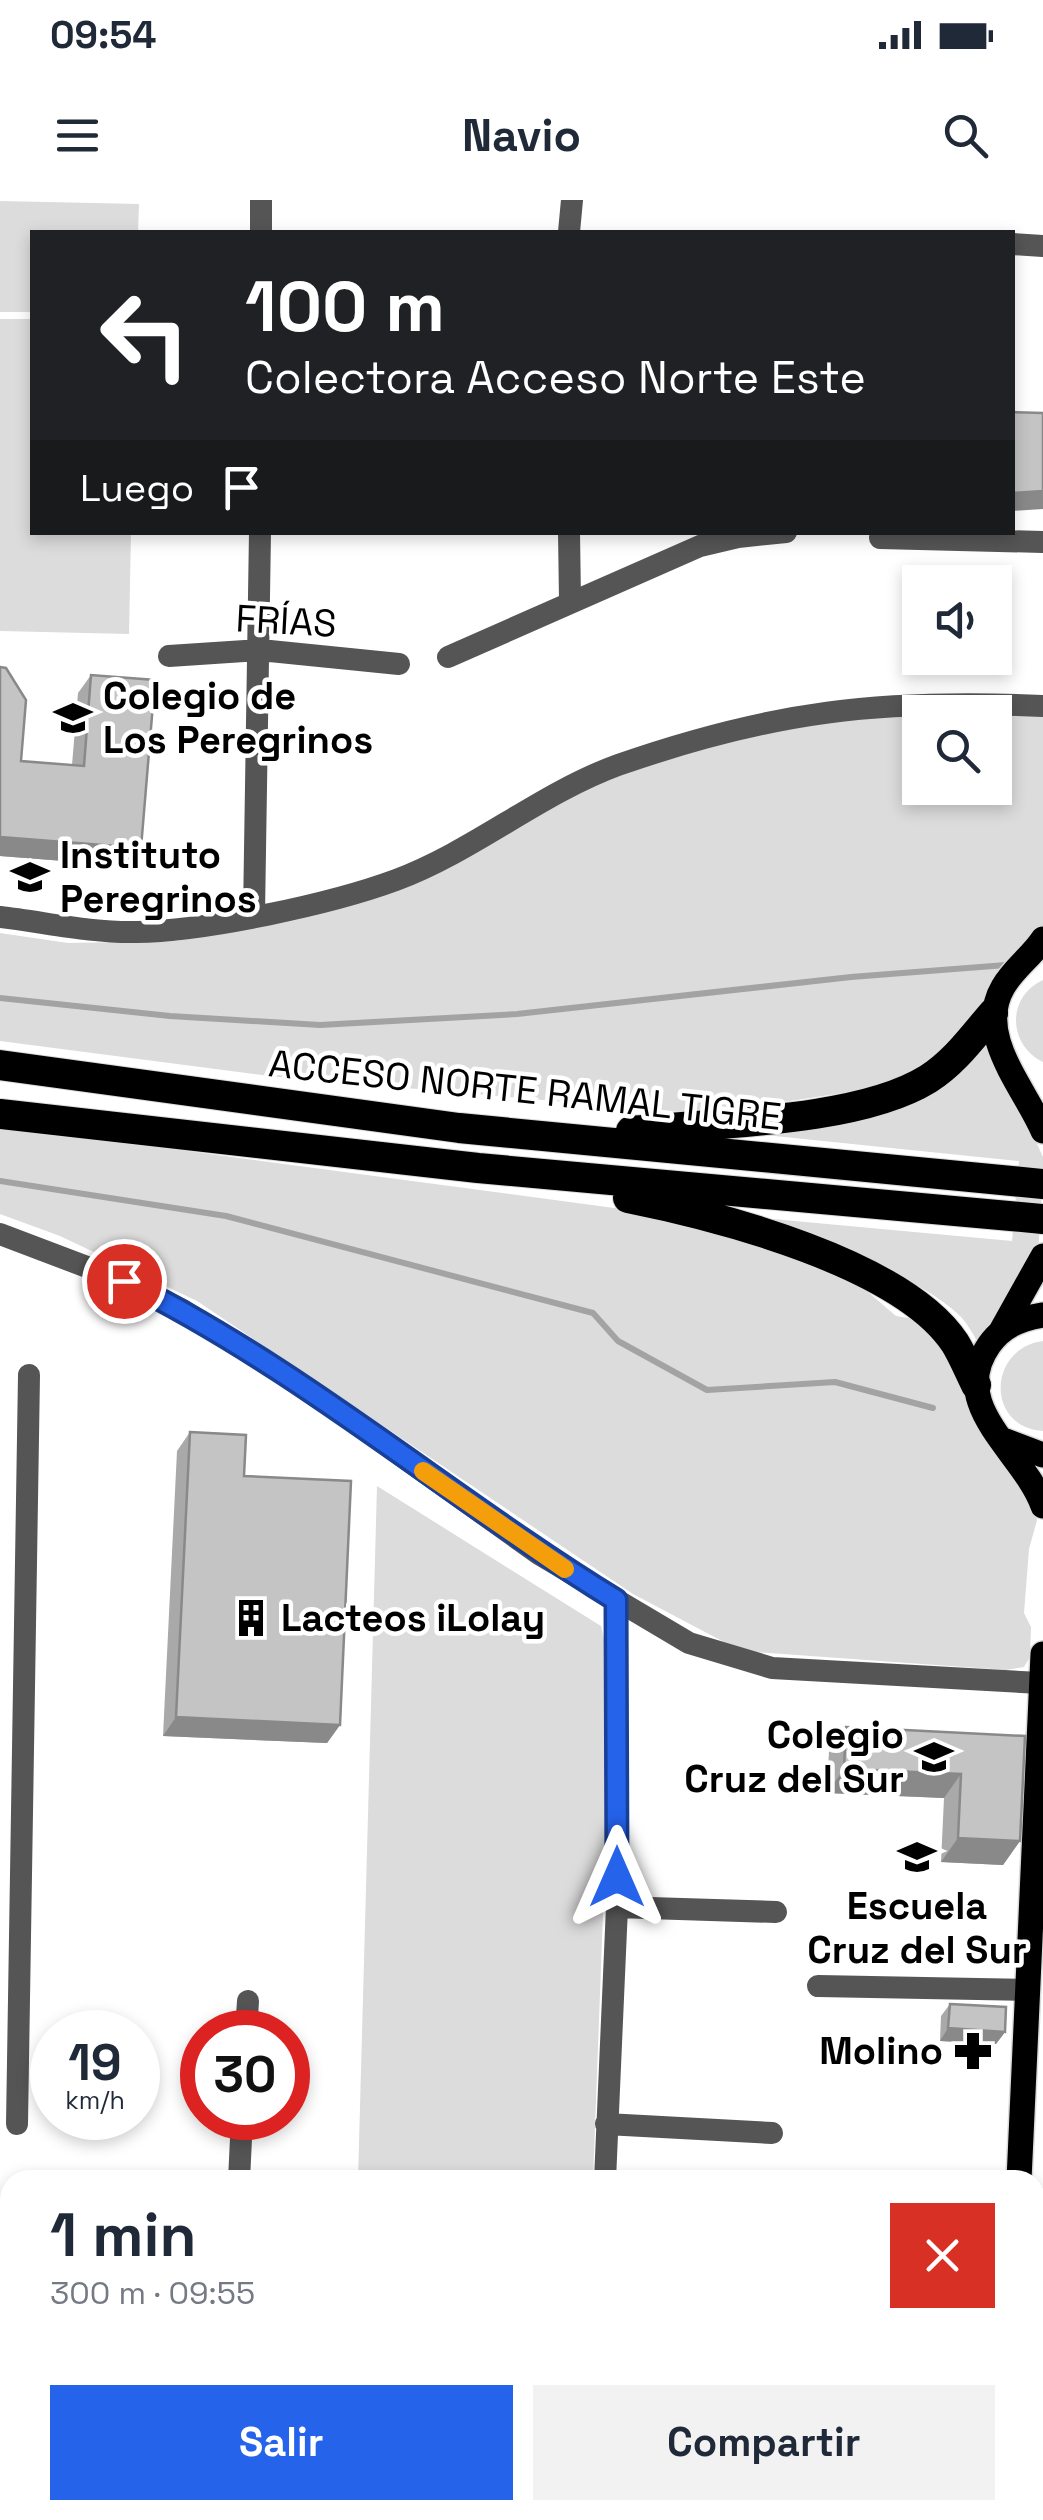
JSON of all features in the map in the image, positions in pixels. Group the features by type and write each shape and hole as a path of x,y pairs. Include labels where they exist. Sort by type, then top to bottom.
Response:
{"highway":[{"path":"458,1128 612,1134 837,1108 925,1081 952,1061 993,1012"},
{"name":"ACCESO NORTE RAMAL TIGRE","path":"0,1065 458,1128 1043,1184"},
{"name":"ACCESO NORTE RAMAL TIGRE","path":"0,1114 478,1168 1043,1219"},
{"path":"478,1168 680,1208 757,1231 858,1270 910,1300 937,1324 954,1342 976,1385"}],"main road":[{"path":"1043,938 1014,972 993,1012 1004,1055 1043,1130"},
{"path":"1014,972 1043,955"},
{"path":"1004,1055 1022,1076 1043,1085"},
{"path":"1043,1256 983,1355 976,1385 983,1415 1043,1506"},
{"path":"1001,1331 1043,1315"},
{"path":"1002,1440 1043,1454"},
{"path":"1019,2170 1043,1654"}],"street":[{"path":"261,200 261,230"},
{"path":"569,230 572,200"},
{"path":"1015,244 1043,246"},
{"path":"254,914 260,535"},
{"path":"569,535 570,600"},
{"path":"448,657 700,546 750,535"},
{"path":"880,538 1043,542"},
{"name":"FRÍAS","path":"170,656 260,650 399,664"},
{"path":"0,917 132,932 182,929 397,880 554,792 715,733 810,711 875,704 1043,706"},
{"path":"0,1234 124,1281 181,1309 312,1392 539,1554 689,1643 752,1664 822,1672 1040,1683"},
{"path":"17,2124 10,1955 29,1375"},
{"path":"604,2170 617,1908 616,1600"},
{"path":"617,1908 776,1912"},
{"path":"818,1986 1026,1990"},
{"path":"247,2010 248,2001"},
{"path":"606,2124 772,2133"},
{"path":"239,2170 241,2140"}],"shaded area":[{"path":"0,201 139,204 138,230 30,230 30,312 0,312"},
{"path":"0,319 30,319 30,535 131,535 129,634 0,631"},
{"path":"1012,708 1043,710 1043,925 999,980 976,1027 940,1065 875,1088 705,1114 278,1077 0,1041 0,933 68,943 177,941 402,886 563,794 693,746 813,717 902,709 902,805 1012,805"},
{"path":"1043,980 1043,1062 1023,1044 1016,1021 1022,998"},
{"path":"987,1034 1043,1157 1043,1180 1038,1252 980,1346 958,1314 916,1285 864,1259 762,1218 1012,1241 1019,1161 734,1132 818,1122"},
{"path":"0,1126 659,1214 840,1268 896,1316 921,1320 936,1329 1031,1488 1037,1520 1029,1549 1024,1613 1031,1627 1030,1657 1024,1667 1006,1670 741,1651 633,1594 197,1301 60,1236 0,1214"},
{"path":"1043,1341 1043,1431 1024,1426 1011,1416 1003,1403 1001,1387 1012,1357"},
{"path":"377,1486 601,1626 612,1673 593,2170 358,2170"}],"building":[{"path":"1015,412 1043,413 1043,491 1015,493"},
{"path":"0,667 6,668 26,700 21,761 84,766 91,675 155,680 141,848 0,837"},
{"name":"Lacteos iLolay","path":"190,1432 246,1435 244,1476 351,1481 340,1725 176,1717"},
{"path":"846,1727 1025,1736 1020,1841 958,1838 961,1774 844,1769"},
{"path":"950,2004 1006,2007 1005,2032 948,2028"}],"waterway":[{"path":"0,998 170,1016 320,1025 517,1014 851,977 1006,965"},
{"path":"0,1181 226,1216 593,1313 618,1341 707,1390 835,1382 933,1408"}],"slow traffic":[{"path":"423,1471 565,1569"}],"place":[{"name":"Colegio de Los Peregrinos","path":"73,718"},
{"name":"Instituto Peregrinos","path":"30,877"},
{"name":"Lacteos iLolay","path":"251,1618"},
{"name":"Colegio Cruz del Sur","path":"934,1757"},
{"name":"Escuela Cruz del Sur","path":"917,1857"},
{"name":"Molino","path":"973,2051"}],"route":[{"path":"124,1281 181,1309 312,1392 539,1554 616,1600 617,1877"}]}
